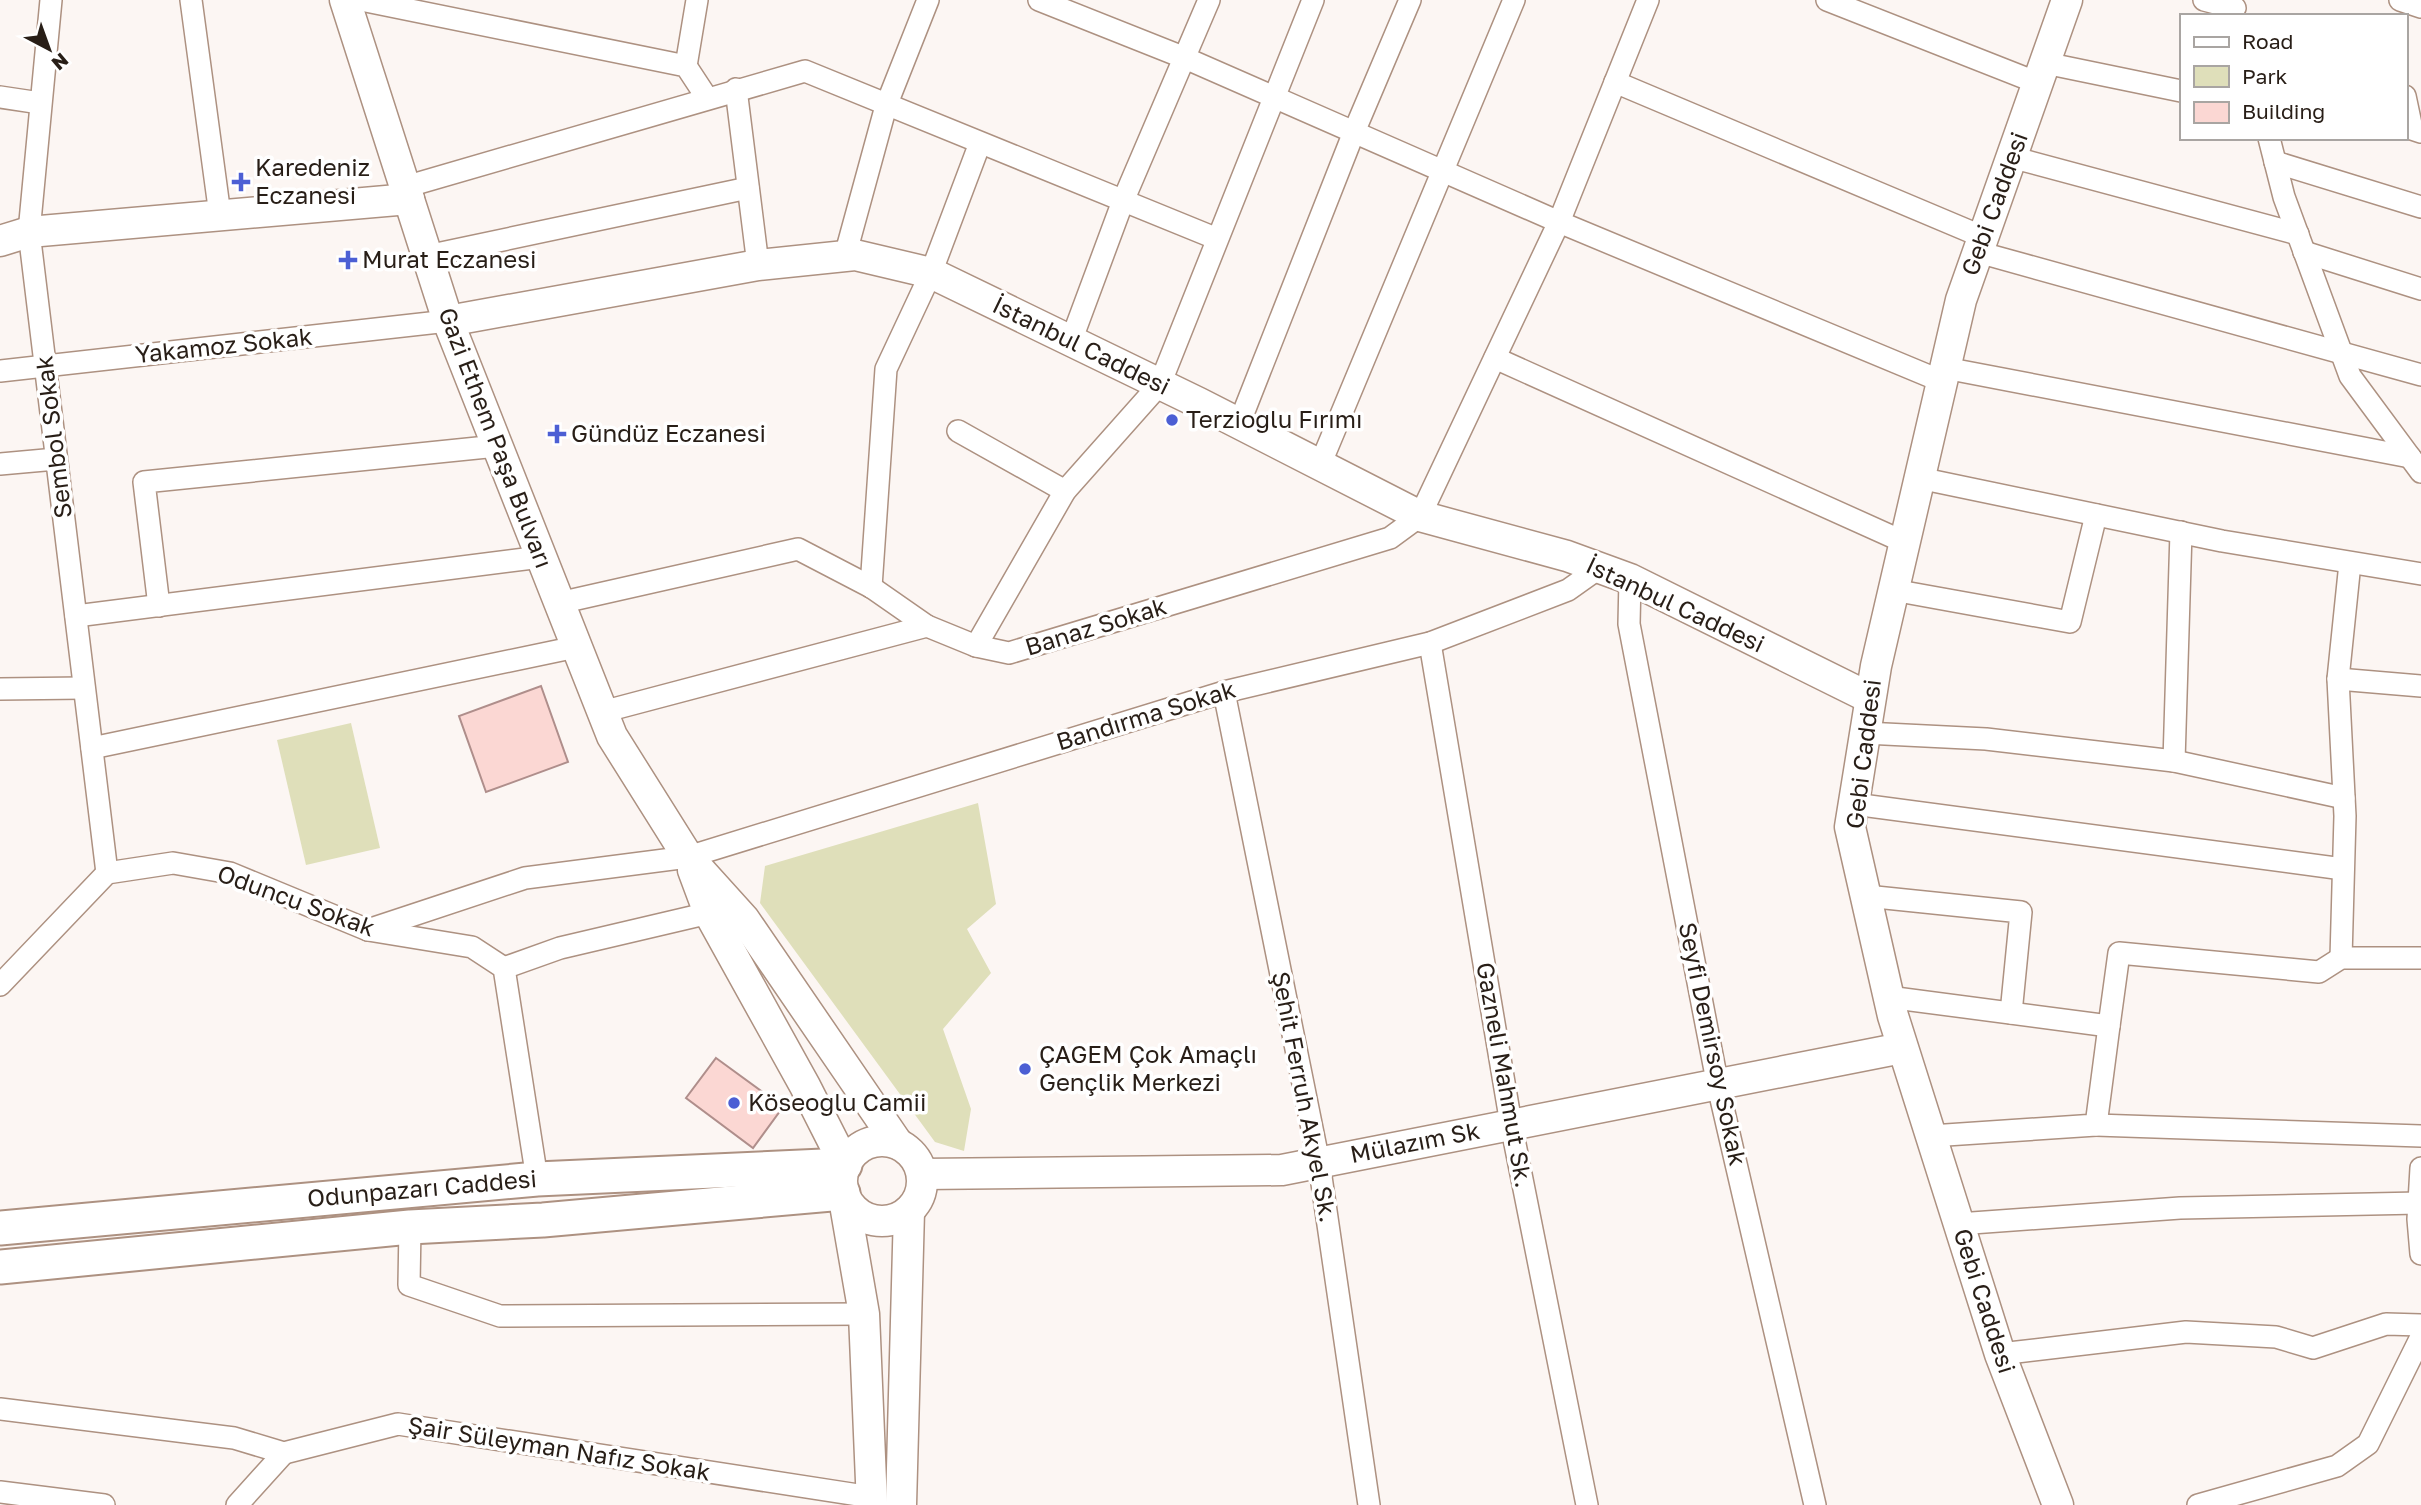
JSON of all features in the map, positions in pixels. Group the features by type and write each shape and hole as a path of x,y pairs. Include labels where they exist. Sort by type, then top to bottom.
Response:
{"main road":[{"name":"Gazi Ethem Paşa Bulvarı","path":"345,0 447,321 612,736 688,857 744,919 898,1144"},
{"name":"Gebi Caddesi","path":"2058,1505 2000,1354 1902,1048 1850,827 1870,698 1961,300 2067,0"},
{"path":"0,241 29,232 220,215 407,193"},
{"name":"İstanbul Caddesi","path":"447,321 758,265 855,255 931,273 1160,384 1420,516 1630,579 1870,698"},
{"name":"Gazi Ethem Paşa Bulvarı","path":"688,857 709,913 805,1086 844,1179 864,1314 871,1501"},
{"name":"Mülazım Sk","path":"922,1174 1282,1170 1902,1048"},
{"path":"886,1141 898,1144 917,1161 922,1174 917,1200 909,1211 897,1218 871,1220 858,1214 844,1179 861,1146 886,1141"},
{"name":"Odunpazarı Caddesi","path":"0,1228 537,1179 844,1179"},
{"name":"Odunpazarı Caddesi","path":"0,1267 410,1227 543,1220 844,1179"},
{"path":"901,1505 909,1211"}],"street":[{"name":"Sembol Sokak","path":"51,0 29,232 107,873"},
{"path":"191,0 220,215"},
{"path":"361,0 685,66"},
{"path":"697,0 685,66 706,98"},
{"path":"845,256 887,106 928,0"},
{"path":"1039,0 1185,58 1559,222 1943,375 2415,464"},
{"path":"1071,341 1123,201 1209,0"},
{"path":"975,646 1065,491 1160,384 1215,238 1313,0"},
{"path":"1240,424 1354,132 1410,0"},
{"path":"1320,465 1514,0"},
{"path":"1420,516 1559,222 1648,0"},
{"path":"1827,0 2041,73 2180,91"},
{"path":"2204,0 2235,8"},
{"path":"2400,0 2421,7"},
{"path":"407,193 706,98 805,71 1215,238"},
{"path":"1615,82 1980,244 2421,375"},
{"path":"736,89 758,265"},
{"path":"0,97 40,103"},
{"path":"2407,105 2412,129 2421,132"},
{"path":"2270,140 2301,243 2350,376 2415,464"},
{"path":"872,587 886,369 931,273 980,143"},
{"path":"2011,157 2301,243 2421,289"},
{"path":"2275,162 2421,207"},
{"path":"427,256 748,188"},
{"name":"Yakamoz Sokak","path":"0,371 447,321"},
{"path":"1495,358 1904,542"},
{"path":"958,431 1065,491"},
{"path":"159,606 144,482 497,446"},
{"path":"0,464 57,458"},
{"path":"1919,478 2181,532 2421,574"},
{"path":"1893,590 2070,622 2096,515"},
{"name":"Banaz Sokak","path":"559,603 798,550 872,587 927,626 975,646 1009,653 1390,538 1420,516"},
{"path":"2174,761 2181,532"},
{"path":"76,616 541,557"},
{"path":"2341,958 2344,798 2338,679 2350,563"},
{"name":"Bandırma Sokak","path":"368,930 524,878 688,857 1224,692 1430,643 1568,590 1599,568"},
{"name":"Seyfi Demirsoy Sokak","path":"1630,579 1629,624 1718,1086 1815,1505"},
{"path":"602,712 927,626"},
{"name":"Gazneli Mahmut Sk.","path":"1430,643 1511,1125 1587,1505"},
{"path":"92,748 576,647"},
{"path":"2338,679 2421,686"},
{"path":"0,689 84,688"},
{"name":"Şehit Ferruh Akyel Sk.","path":"1224,692 1319,1163 1369,1505"},
{"path":"1865,733 1986,739 2174,761 2344,798"},
{"path":"1854,804 2343,869"},
{"name":"Oduncu Sokak","path":"107,873 173,863 230,873 368,930 472,947 504,968"},
{"path":"0,985 107,873"},
{"path":"1866,896 2021,912 2011,1013"},
{"path":"537,1179 504,968 559,948 709,913"},
{"path":"2095,1125 2119,953 2319,972 2341,958 2421,958"},
{"path":"1888,996 2109,1027"},
{"path":"1931,1136 2095,1125 2421,1136"},
{"path":"2421,1168 2421,1254"},
{"path":"1958,1224 2180,1208 2419,1203"},
{"path":"410,1227 409,1285 500,1316 864,1314"},
{"path":"2000,1354 2186,1332 2276,1337 2313,1348 2386,1324 2421,1325"},
{"path":"2198,1505 2337,1466 2368,1444 2421,1337"},
{"path":"0,1409 234,1438 284,1453 237,1505"},
{"name":"Şair Süleyman Nafız Sokak","path":"284,1453 398,1424 871,1501"},
{"path":"0,1492 104,1505"}],"green space":[{"path":"351,723 380,848 306,865 277,740"},
{"path":"978,803 996,904 967,929 991,973 943,1029 971,1109 964,1151 935,1142 760,903 765,866"}],"building":[{"path":"541,686 568,762 486,792 459,716"},
{"name":"Köseoğlu Camii","path":"716,1058 783,1107 753,1148 686,1098"}],"place":[{"name":"Karedeniz Eczanesi","path":"241,182"},
{"name":"Murat Eczanesi","path":"348,260"},
{"name":"Terzioğlu Fırımı","path":"1172,420"},
{"name":"Gündüz Eczanesi","path":"557,434"},
{"name":"ÇAGEM Çok Amaçlı Gençlik Merkezi","path":"1025,1069"},
{"name":"Köseoğlu Camii","path":"734,1103"}]}
